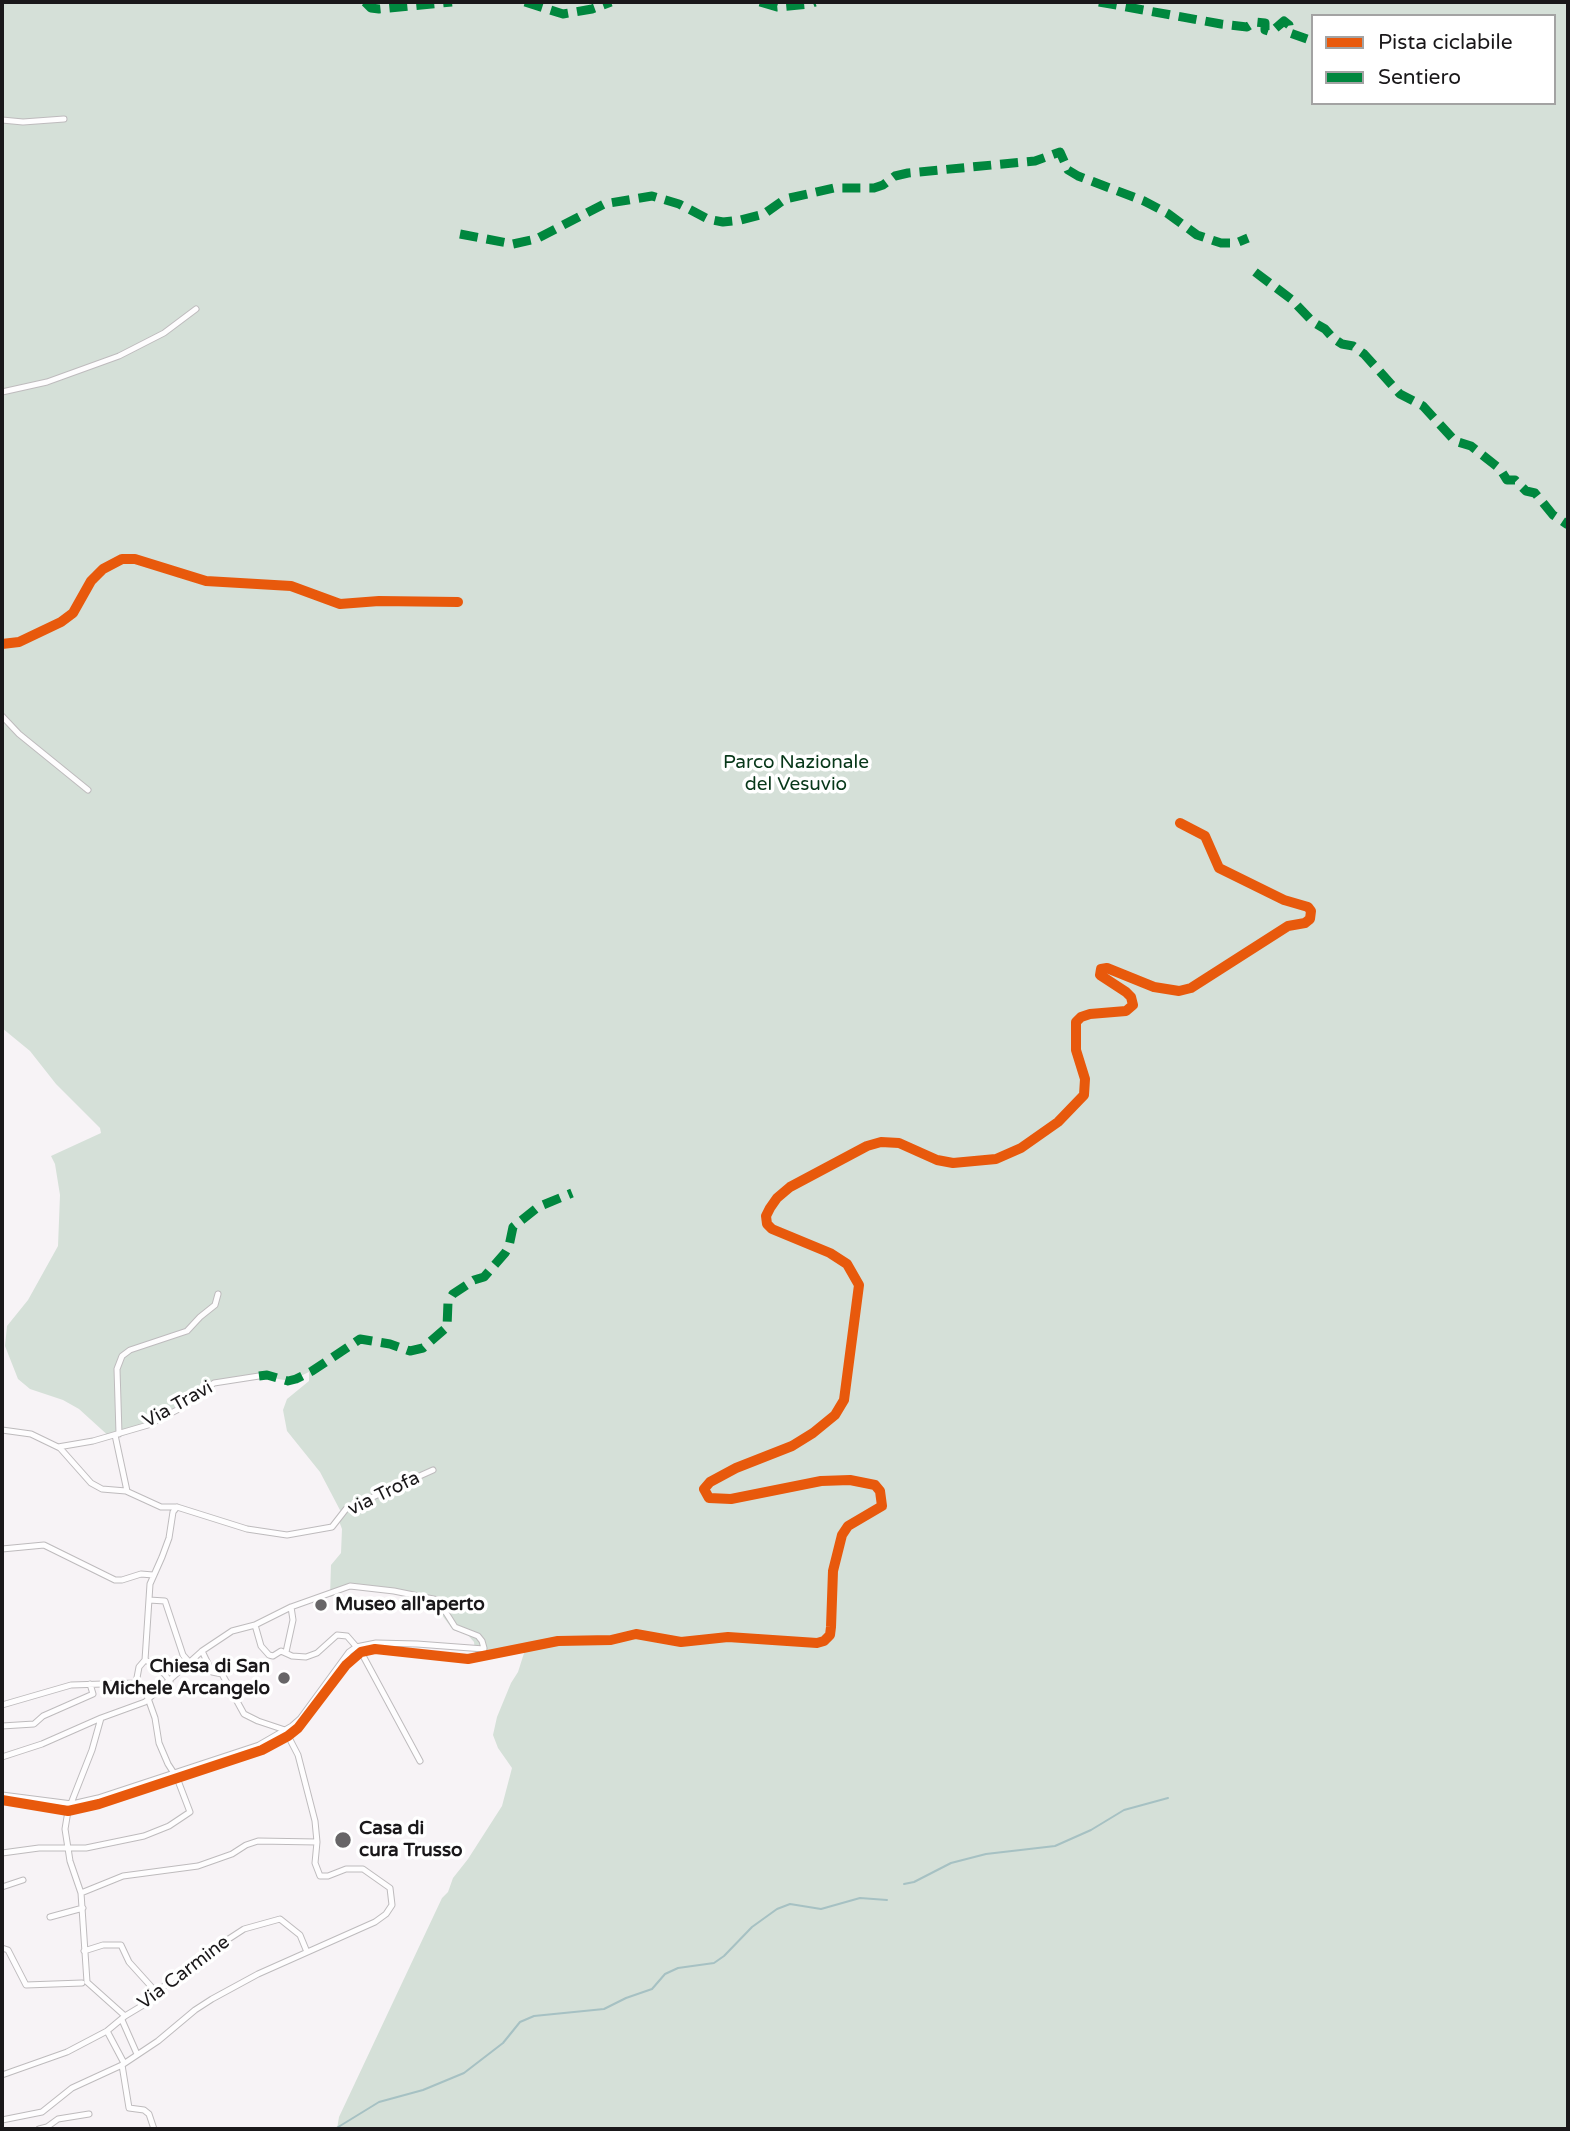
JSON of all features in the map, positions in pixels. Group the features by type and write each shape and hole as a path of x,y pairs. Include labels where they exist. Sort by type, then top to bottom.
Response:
{"street":[{"path":"2,120 23,122 64,119"},
{"path":"2,392 55,379 119,356 164,333 195,309"},
{"path":"2,644 19,642 61,622 73,613 90,581 103,569 122,559 135,559 206,581 291,586 340,604 379,601 458,602"},
{"path":"2,716 19,734 88,790"},
{"path":"2,1798 72,1804 98,1798 259,1745 287,1733 349,1652 356,1647 376,1643 417,1644 483,1652 558,1641 611,1640 625,1635 646,1635 681,1642 729,1637 817,1643 824,1641 830,1635 833,1571 842,1535 848,1526 882,1506 880,1491 875,1485 850,1480 821,1481 776,1488 731,1499 709,1498 704,1489 710,1482 736,1468 792,1446 813,1433 835,1415 844,1400 859,1285 854,1272 830,1253 772,1229 767,1224 766,1216 777,1198 790,1187 867,1146 881,1142 899,1143 937,1160 953,1163 996,1159 1021,1148 1058,1122 1084,1095 1085,1079 1076,1050 1076,1022 1090,1014 1126,1011 1133,1005 1126,992 1100,975 1101,969 1107,968 1154,987 1179,991 1191,988 1288,926 1306,923 1310,919 1311,911 1308,907 1284,900 1219,868 1205,836 1180,823"},
{"path":"127,1491 117,1434 117,1370 122,1356 130,1350 187,1331 205,1312 215,1306 218,1294"},
{"name":"Via Travi","path":"58,1447 117,1434 157,1421 214,1383 259,1376"},
{"path":"2,1430 31,1434 58,1447"},
{"name":"via Trofa","path":"58,1447 97,1487 127,1491 161,1507 177,1507 247,1529 287,1535 332,1527 346,1510 433,1470"},
{"path":"136,1683 139,1667 145,1660 150,1584 166,1548 173,1512 177,1507"},
{"path":"2,1549 44,1545 115,1580 141,1574 153,1576"},
{"path":"2,1757 42,1744 149,1699 202,1651 232,1631 255,1625 291,1607 349,1586 394,1591 441,1602 447,1618 455,1627 478,1636 482,1641 483,1652"},
{"path":"149,1600 164,1601 183,1655 190,1663"},
{"path":"285,1652 292,1620 291,1607"},
{"path":"255,1625 261,1646 273,1656 281,1651 299,1658 310,1656 317,1653 332,1638 342,1634 347,1636 361,1652 420,1761"},
{"path":"2,1798 68,1811 99,1804 262,1750 303,1721 346,1665 361,1652 375,1649 468,1659 483,1652"},
{"path":"2,2120 42,2112 72,2088 123,2064 158,2041 212,1999 258,1974 375,1922 386,1914 392,1905 390,1888 363,1869 346,1868 328,1876 320,1876 315,1863 315,1822 298,1755 287,1733 244,1714 222,1674 212,1672 202,1651"},
{"path":"145,1660 158,1666 170,1681"},
{"path":"2,1704 53,1689 90,1684 136,1683 144,1687 159,1743 190,1812 155,1833 144,1836 68,1850 38,1848 2,1853"},
{"path":"2,1726 34,1724 43,1716 93,1694 90,1684"},
{"path":"101,1718 68,1811 65,1829 68,1850 81,1893 87,1982 124,2018 138,2054"},
{"path":"81,1893 123,1876 198,1866 258,1841 317,1842"},
{"path":"2,1887 23,1880"},
{"path":"50,1917 83,1908"},
{"name":"Via Carmine","path":"2,2075 56,2057 107,2031 145,2004 177,1974 210,1958 238,1932 277,1919 297,1932 307,1952"},
{"path":"84,1951 103,1945 121,1945 129,1962 157,1993"},
{"path":"2,1948 8,1950 22,1982 26,1985 82,1983"},
{"path":"107,2031 123,2064 129,2108 144,2110 154,2129"},
{"path":"39,2129 58,2119 89,2115"}],"green space":[{"name":"Parco Nazionale del Vesuvio","path":"2,2 1568,2 1568,2129 337,2129 339,2117 442,1898 502,1806 512,1768 498,1748 493,1735 497,1717 525,1650 476,1660 474,1642 467,1634 453,1630 431,1600 389,1591 352,1588 330,1597 331,1565 341,1553 341,1512 320,1472 287,1431 283,1410 287,1399 309,1381 309,1372 290,1381 267,1377 244,1378 209,1385 200,1389 183,1407 156,1425 112,1439 79,1409 63,1400 30,1389 18,1379 5,1346 7,1326 28,1300 58,1246 60,1195 51,1156 101,1133 100,1128 56,1084 30,1051 2,1028"}],"waterway":[{"path":"904,1884 914,1882 951,1863 986,1854 1055,1846 1091,1830 1124,1810 1168,1798"},
{"path":"335,2129 379,2102 423,2090 464,2073 503,2043 520,2022 534,2016 604,2009 652,1989 665,1974 678,1968 714,1963 752,1927 777,1909 790,1904 821,1909 860,1898 887,1900"}],"marked path":[{"path":"365,2 371,8 379,9 452,2"},
{"path":"525,2 563,14 592,9 611,2"},
{"path":"760,2 777,7 815,2"},
{"path":"1099,2 1221,24 1247,27 1255,22 1265,23 1265,30 1271,32 1284,21 1289,25 1290,33 1307,39"},
{"path":"460,234 513,244 536,239 604,204 652,196 679,204 708,219 723,222 741,220 764,214 785,199 834,188 874,188 895,176 908,173 1035,161 1060,152 1068,170 1144,201 1167,213 1197,235 1221,243 1236,243 1248,238"},
{"path":"1255,272 1291,299 1333,338 1364,354 1400,394 1423,406 1455,441 1471,446 1500,469 1507,480 1515,480 1526,491 1535,493 1553,515 1568,525"},
{"path":"259,1376 267,1375 288,1381 296,1379 360,1339 390,1344 410,1351 423,1348 447,1327 448,1302 453,1294 474,1280 484,1277 505,1253 513,1227 538,1207 572,1193"}],"cycle path":[{"path":"2,644 19,642 61,622 73,613 91,581 103,569 122,559 135,559 206,581 291,586 340,604 379,601 458,602"},
{"path":"2,1800 68,1811 99,1804 262,1750 298,1728 346,1665 361,1652 375,1649 468,1659 558,1641 611,1640 636,1634 681,1642 728,1637 817,1643 824,1641 830,1635 833,1571 842,1535 848,1526 882,1506 880,1491 875,1485 850,1480 821,1481 731,1499 709,1498 704,1489 710,1482 736,1468 792,1446 813,1433 835,1415 844,1400 859,1285 847,1264 830,1253 772,1229 767,1224 766,1216 777,1198 790,1187 867,1146 881,1142 899,1143 937,1160 953,1163 996,1159 1021,1148 1058,1122 1084,1095 1085,1079 1076,1050 1076,1022 1090,1014 1126,1011 1133,1005 1126,992 1100,975 1101,969 1107,968 1154,987 1179,991 1191,988 1288,926 1305,923 1310,919 1311,911 1308,907 1284,900 1219,868 1205,836 1180,823"}],"place":[{"name":"Museo all'aperto","path":"321,1605"},
{"name":"Chiesa di San Michele Arcangelo","path":"284,1678"},
{"name":"Casa di cura Trusso","path":"343,1840"}]}
